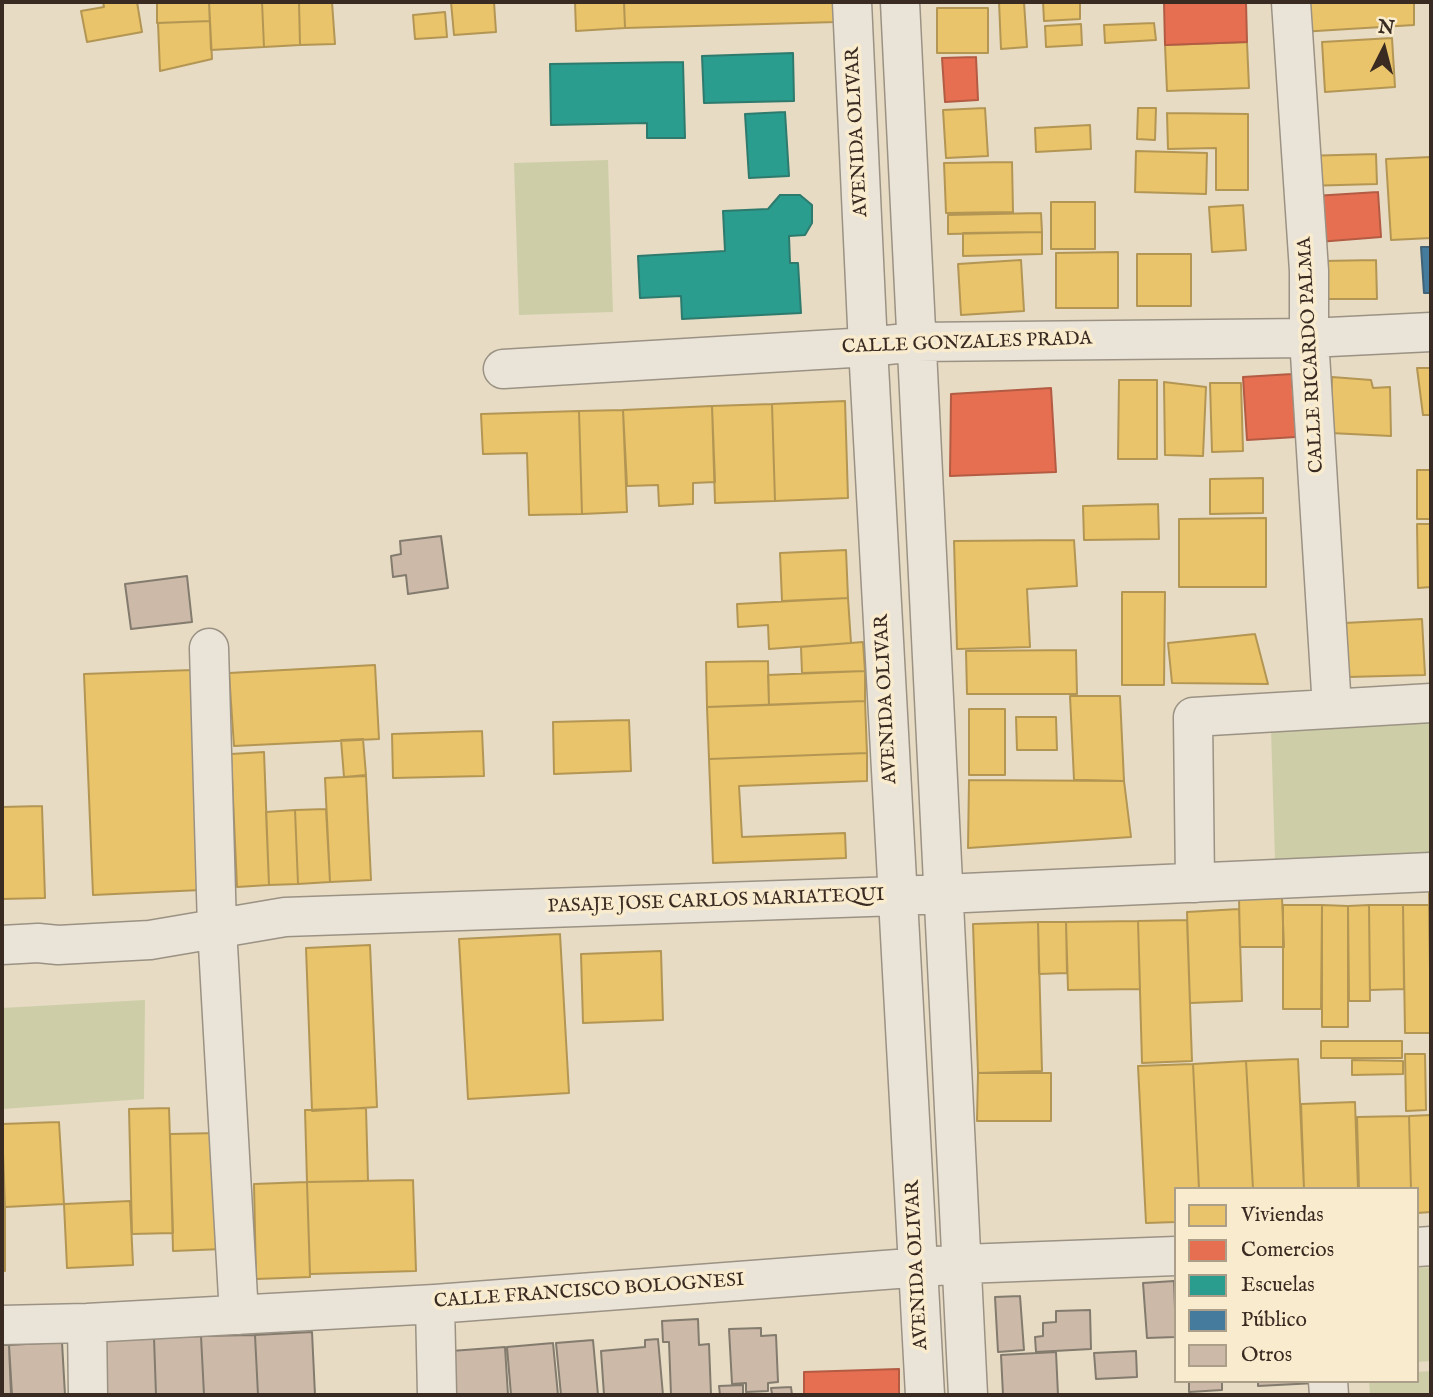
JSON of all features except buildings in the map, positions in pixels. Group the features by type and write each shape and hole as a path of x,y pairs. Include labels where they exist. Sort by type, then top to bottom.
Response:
{"street":[{"name":"AVENIDA OLIVAR","path":"852,2 925,1395"},
{"path":"900,2 968,1395"},
{"name":"CALLE RICARDO PALMA","path":"1291,2 1309,271 1309,338 1332,708"},
{"name":"CALLE GONZALES PRADA","path":"503,369 916,342 1309,338 1431,332"},
{"path":"209,648 217,928 239,1315"},
{"path":"1195,883 1194,718 1431,703"},
{"name":"PASAJE JOSE CARLOS MARIATEQUI","path":"2,945 150,940 285,917 898,896 1431,872"},
{"name":"CALLE FRANCISCO BOLOGNESI","path":"2,1325 87,1323 435,1304 963,1264 1174,1256"},
{"path":"435,1304 438,1395"},
{"path":"87,1323 88,1395"}],"green space":[{"path":"608,160 613,312 519,315 514,163"},
{"path":"1431,721 1431,854 1275,860 1271,730"},
{"path":"145,1000 144,1099 2,1109 2,1008"},
{"path":"1431,1267 1431,1361 1419,1362 1419,1268"},
{"path":"1431,1371 1431,1395 1370,1395 1369,1383 1419,1383 1419,1372"}]}
